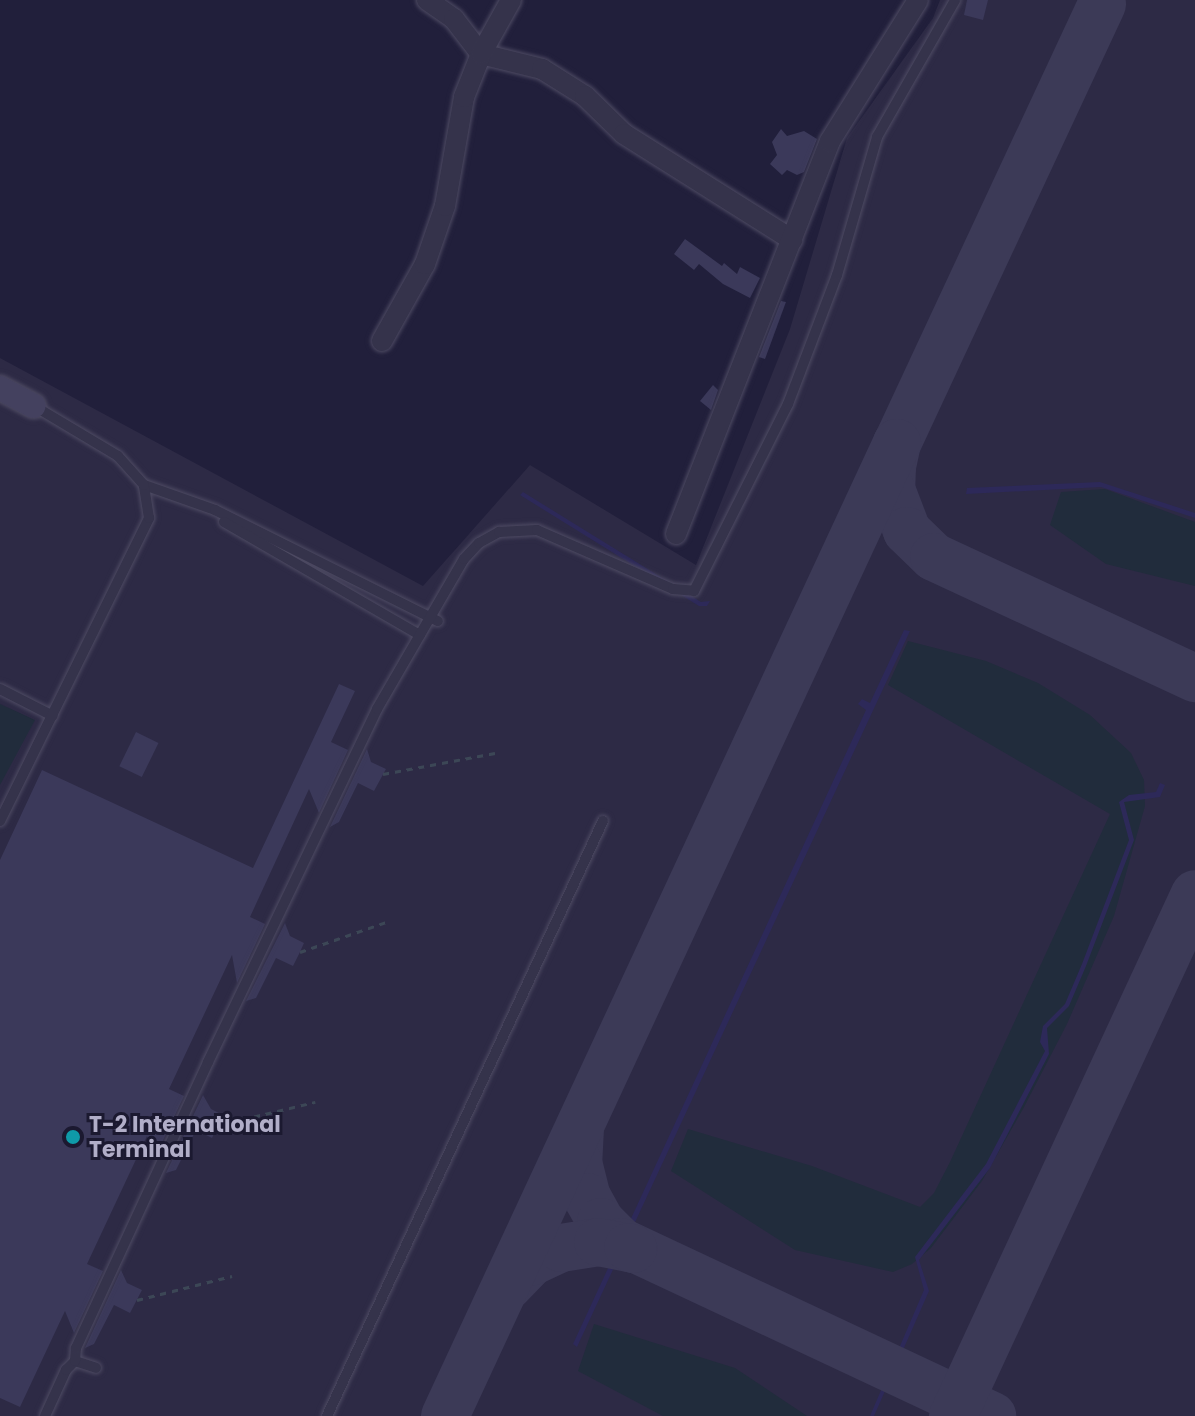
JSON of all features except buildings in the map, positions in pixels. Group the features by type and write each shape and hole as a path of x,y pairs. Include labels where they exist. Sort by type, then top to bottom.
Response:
{"street":[{"path":"427,0 454,19 481,54 542,69 585,96 624,134 792,240"},
{"path":"382,341 425,264 445,206 461,108 481,54 511,0"},
{"path":"676,534 830,141 918,0"},
{"path":"0,388 34,406"}],"lane":[{"path":"45,1416 66,1370 75,1361 76,1348 208,1062 377,709 434,619 470,552 487,537 517,528 549,533 673,589 694,591 788,404 837,275 877,137 955,0"},
{"path":"34,406 118,456 144,485 215,510 434,619"},
{"path":"0,821 149,518 144,485"},
{"path":"224,522 420,635"},
{"path":"0,689 53,716"},
{"path":"327,1416 603,821"},
{"path":"75,1361 96,1368"}],"path":[{"path":"383,774 495,753"},
{"path":"300,952 386,922"},
{"path":"219,1125 315,1102"},
{"path":"137,1300 232,1276"}],"shaded area":[{"path":"940,0 1195,0 1195,1416 0,1416 0,358 423,586 530,465 696,565 790,329 847,138 933,18"},
{"path":"1100,482 1195,513 1195,518 1101,487 966,494 967,488"},
{"path":"1105,489 1195,522 1195,586 1106,564 1050,525 1061,492"},
{"path":"523,492 701,602 710,601 707,606 699,606 520,495"},
{"path":"904,630 910,631 577,1347 573,1344 866,710 858,704 862,699 870,703"},
{"path":"908,641 986,661 1038,683 1090,715 1131,753 1144,780 1145,806 1114,916 1067,1024 1023,1109 982,1181 931,1248 912,1264 893,1272 795,1250 671,1171 688,1129 812,1166 920,1207 934,1193 950,1162 1110,814 888,685"},
{"path":"0,704 35,720 0,785"},
{"path":"1160,783 1165,785 1160,797 1124,802 1134,840 1086,966 1069,1006 1047,1028 1049,1054 990,1168 919,1260 929,1291 874,1416 870,1416 924,1290 915,1257 986,1164 1045,1051 1040,1042 1043,1026 1065,1004 1082,964 1129,840 1119,802 1129,795 1156,792"},
{"path":"594,1324 735,1368 807,1416 663,1416 578,1371"}],"taxiway":[{"path":"1102,4 897,443 891,489 907,531 934,557 1195,678"},
{"path":"445,1416 897,443"},
{"path":"953,1416 1195,894"},
{"path":"580,1128 578,1162 587,1197 601,1222 621,1242 992,1416"},
{"path":"508,1286 531,1262 561,1248 598,1242 633,1249 628,1247"}],"place":[{"name":"T-2 International Terminal","path":"73,1137"}]}
